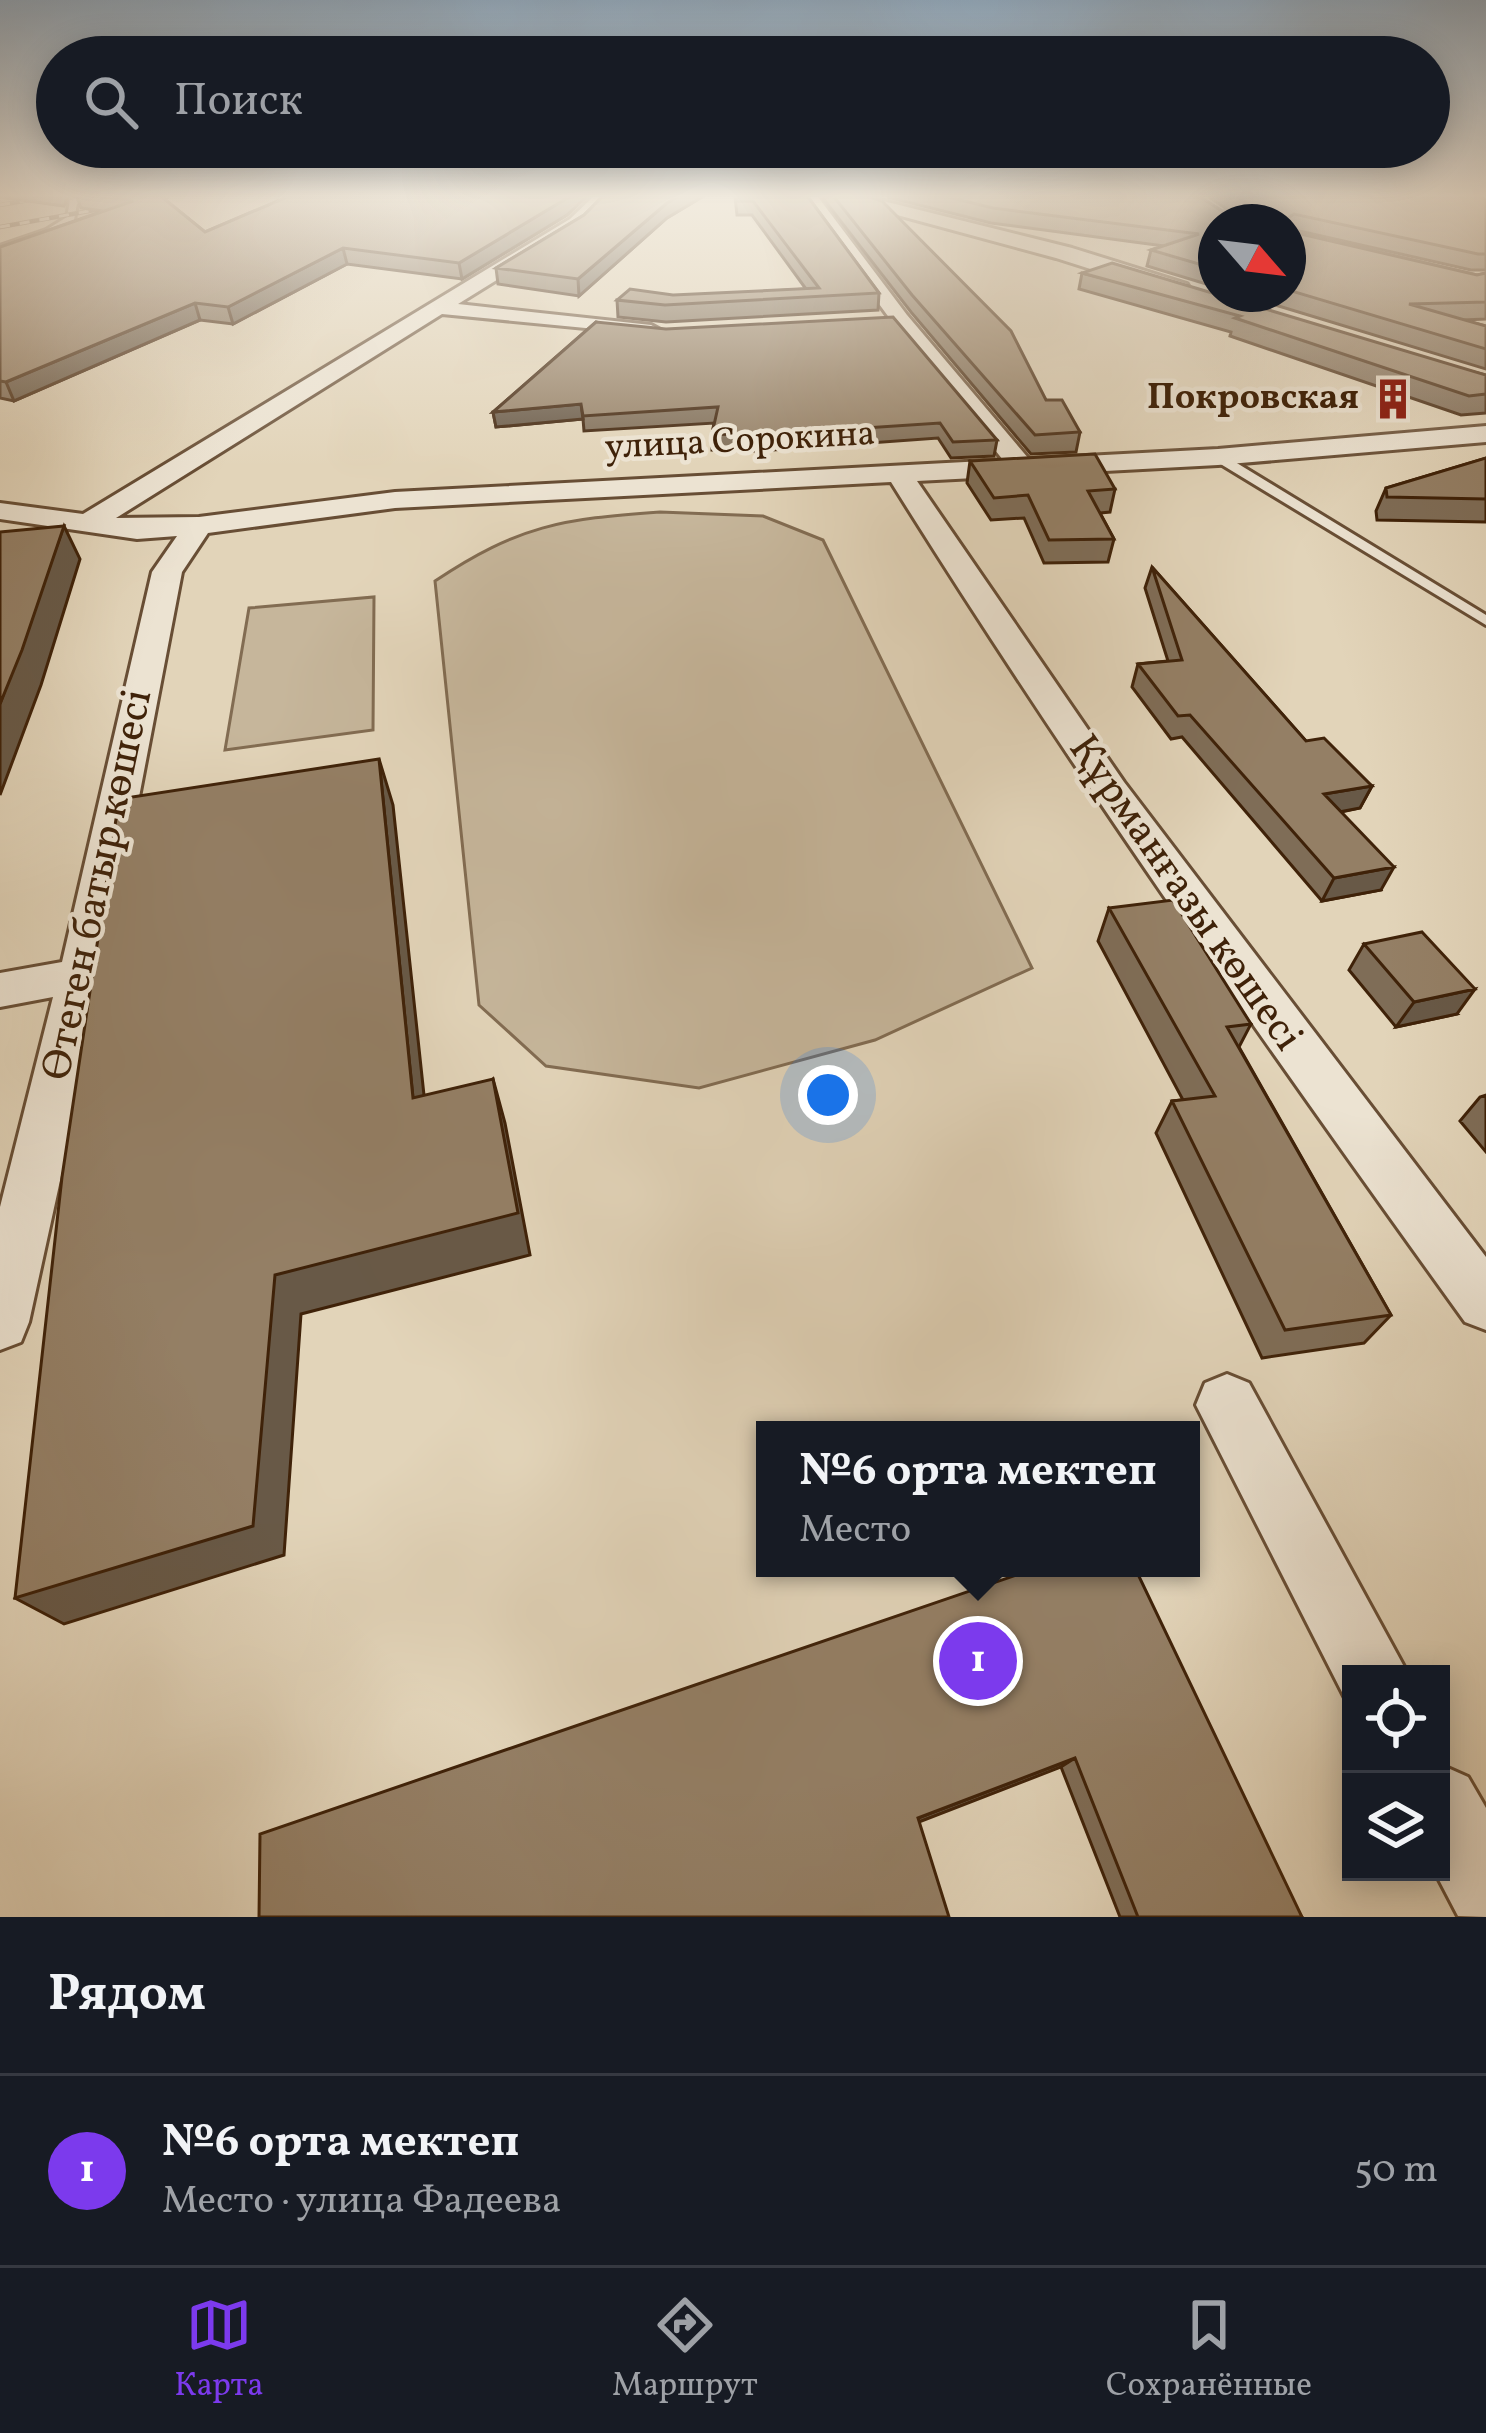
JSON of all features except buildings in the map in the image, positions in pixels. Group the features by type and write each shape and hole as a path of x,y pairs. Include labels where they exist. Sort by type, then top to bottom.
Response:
{"street":[{"path":"87,524 474,286"},
{"path":"866,286 888,320 1024,468"},
{"path":"1169,286 1196,295"},
{"path":"439,308 666,333"},
{"name":"улица Сорокина","path":"0,511 137,530 395,500 1218,457 1486,434"},
{"name":"Құрманғазы көшесі","path":"899,473 993,622 1220,950 1486,1304"},
{"name":"Өтеген батыр көшесі","path":"0,1322 82,975 166,572 199,526"},
{"path":"0,990 82,975"},
{"path":"1227,1405 1367,1665"},
{"path":"1450,1821 1486,1888"}],"lane":[{"path":"1218,457 1486,621"}],"shaded area":[{"path":"660,512 763,516 823,540 1032,968 875,1040 699,1088 546,1066 479,1005 435,581 492,548 542,528"},
{"path":"374,597 373,730 225,750 249,608"}],"place":[{"name":"Покровская","path":"1393,399"},
{"name":"№6 орта мектеп","path":"978,1661"}]}
